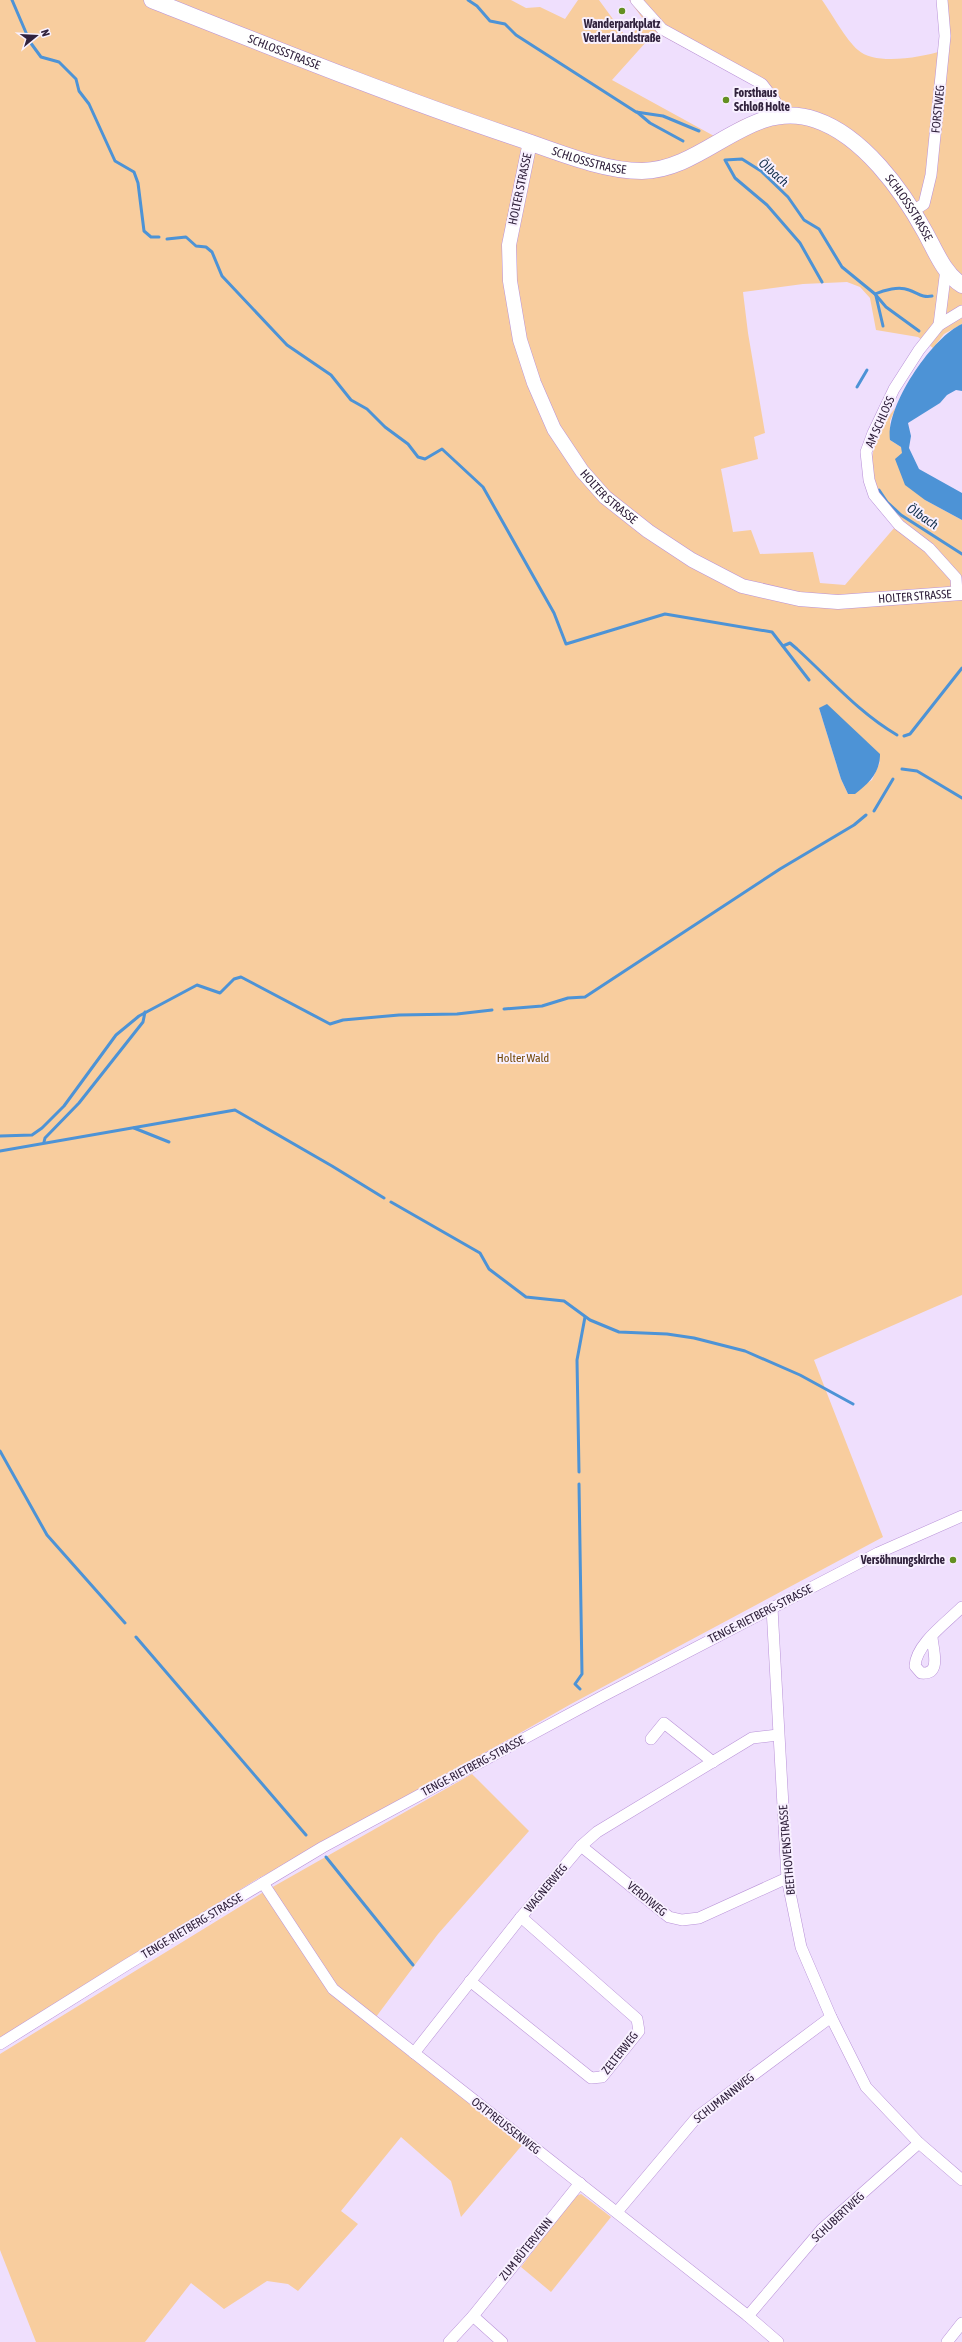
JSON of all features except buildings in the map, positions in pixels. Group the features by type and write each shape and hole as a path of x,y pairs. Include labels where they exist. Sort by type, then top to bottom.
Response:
{"main road":[{"name":"SCHLOSSSTRASSE","path":"152,0 295,57 530,142 614,168 643,171 674,164 692,157 743,127 767,118 781,115 803,116 817,120 845,135 890,178 913,211 946,269 962,285"}],"street":[{"path":"636,0 662,29 762,84 775,101 781,115"},
{"name":"FORSTWEG","path":"913,211 924,204 931,175 945,36 942,0"},
{"name":"HOLTER STRASSE","path":"530,142 509,245 510,281 520,340 534,383 554,429 582,471 605,497 648,531 686,556 742,586 799,599 838,602 960,593"},
{"path":"939,325 946,269"},
{"name":"AM SCHLOSS","path":"960,593 956,578 929,548 899,525 874,495 869,480 866,452 873,433 894,389 919,350 939,325 962,312"},
{"name":"TENGE-RIETBERG-STRASSE","path":"0,2044 128,1964 323,1847 582,1707 878,1553 962,1516"},
{"path":"932,1637 962,1607"},
{"name":"BEETHOVENSTRASSE","path":"772,1608 787,1878 801,1947 831,2017 866,2087 920,2143 962,2180"},
{"path":"651,1739 664,1723 713,1762"},
{"name":"WAGNERWEG","path":"414,2053 521,1917 581,1846 597,1832 752,1738 778,1735"},
{"name":"VERDIWEG","path":"581,1846 669,1917 682,1920 699,1918 787,1878"},
{"name":"OSTPREUSSENWEG","path":"264,1883 333,1990 617,2212 748,2316 778,2342"},
{"name":"ZELTERWEG","path":"470,1981 591,2078 602,2077 639,2031 637,2019 521,1917"},
{"name":"SCHUMANNWEG","path":"617,2212 697,2117 831,2017"},
{"name":"SCHUBERTWEG","path":"748,2316 822,2229 920,2143"},
{"name":"ZUM BÜTERVENN","path":"449,2342 473,2316 580,2183"},
{"path":"473,2316 502,2342"},
{"path":"947,2342 962,2323"}],"green space":[{"name":"Holter Wald","path":"0,0 511,0 526,8 540,7 565,19 578,0 599,0 626,37 646,23 629,0 822,0 853,46 858,50 875,58 899,59 923,56 942,51 939,0 962,0 962,324 944,334 933,348 918,337 876,330 870,298 860,287 847,282 803,284 743,292 748,333 765,433 754,437 758,459 721,469 733,532 751,530 760,554 813,552 820,583 845,585 901,520 879,496 873,480 872,469 874,447 883,426 896,407 890,421 890,440 901,447 925,500 962,520 962,1295 814,1360 883,1537 571,1704 315,1849 259,1878 0,2038","holes":["655,32 758,87 773,109 741,120 714,136 612,80","819,708 880,762 872,780 848,794 841,779"]},
{"path":"472,1774 529,1831 438,1934 370,2025 523,2144 461,2217 451,2181 401,2137 341,2211 358,2224 298,2291 288,2284 267,2281 224,2309 191,2283 145,2342 36,2342 0,2250 0,2054 262,1893"},
{"path":"581,2194 611,2217 551,2292 521,2267 574,2197"}],"water":[{"path":"962,324 962,391 956,390 947,395 940,403 908,423 911,436 909,448 919,469 962,493 962,520 925,500 905,485 895,459 902,453 901,447 890,440 890,426 895,410 913,374 937,343 950,331"},
{"path":"827,704 880,754 880,761 873,777 855,794 848,794 841,779 819,708"}],"waterway":[{"path":"12,0 30,42 41,57 59,62 76,79 79,91 89,104 115,161 134,172 138,183 144,231 151,237 159,237"},
{"name":"Ölbach","path":"468,0 477,6 490,21 505,24 516,35 636,112 663,116 699,131"},
{"name":"Ölbach","path":"637,112 650,123 683,141"},
{"name":"Ölbach","path":"822,282 800,243 767,205 735,178 725,160 742,159 761,171 788,197 804,220 819,229 842,267 875,294 901,288 923,296 932,296"},
{"path":"167,239 186,237 196,246 206,247 212,252 222,276 287,345 331,375 351,400 367,409 385,427 408,444 418,457 425,459 442,449 483,487 554,613 566,644 665,614 772,632 809,680"},
{"name":"Ölbach","path":"875,294 886,307 919,331"},
{"name":"Ölbach","path":"876,296 883,326"},
{"name":"Ölbach","path":"857,387 867,370"},
{"name":"Ölbach","path":"879,490 887,502 901,515 962,554"},
{"path":"783,646 790,643 857,706 897,735"},
{"path":"904,736 910,734 962,668"},
{"path":"902,769 917,771 962,798"},
{"path":"874,811 893,779"},
{"path":"504,1009 542,1006 568,998 585,997 780,869 854,825 866,815"},
{"path":"0,1136 32,1135 42,1128 64,1106 116,1035 139,1016 197,985 220,993 234,979 241,977 330,1024 343,1020 399,1015 457,1014 492,1010"},
{"path":"44,1142 45,1138 79,1103 143,1022 145,1012"},
{"path":"0,1151 235,1110 384,1198"},
{"path":"134,1128 169,1142"},
{"path":"391,1202 480,1253 489,1269 526,1297 564,1301 590,1320 619,1332 667,1334 694,1338 745,1351 800,1375 853,1404"},
{"path":"579,1472 577,1360 585,1317"},
{"path":"0,1451 47,1535 125,1623"},
{"path":"579,1484 582,1674 575,1684 580,1689"},
{"path":"136,1637 306,1835"},
{"path":"326,1857 413,1965"}],"place":[{"name":"Wanderparkplatz Verler Landstraße","path":"622,11"},
{"name":"Forsthaus Schloß Holte","path":"726,100"},
{"name":"Versöhnungskirche","path":"953,1560"}]}
